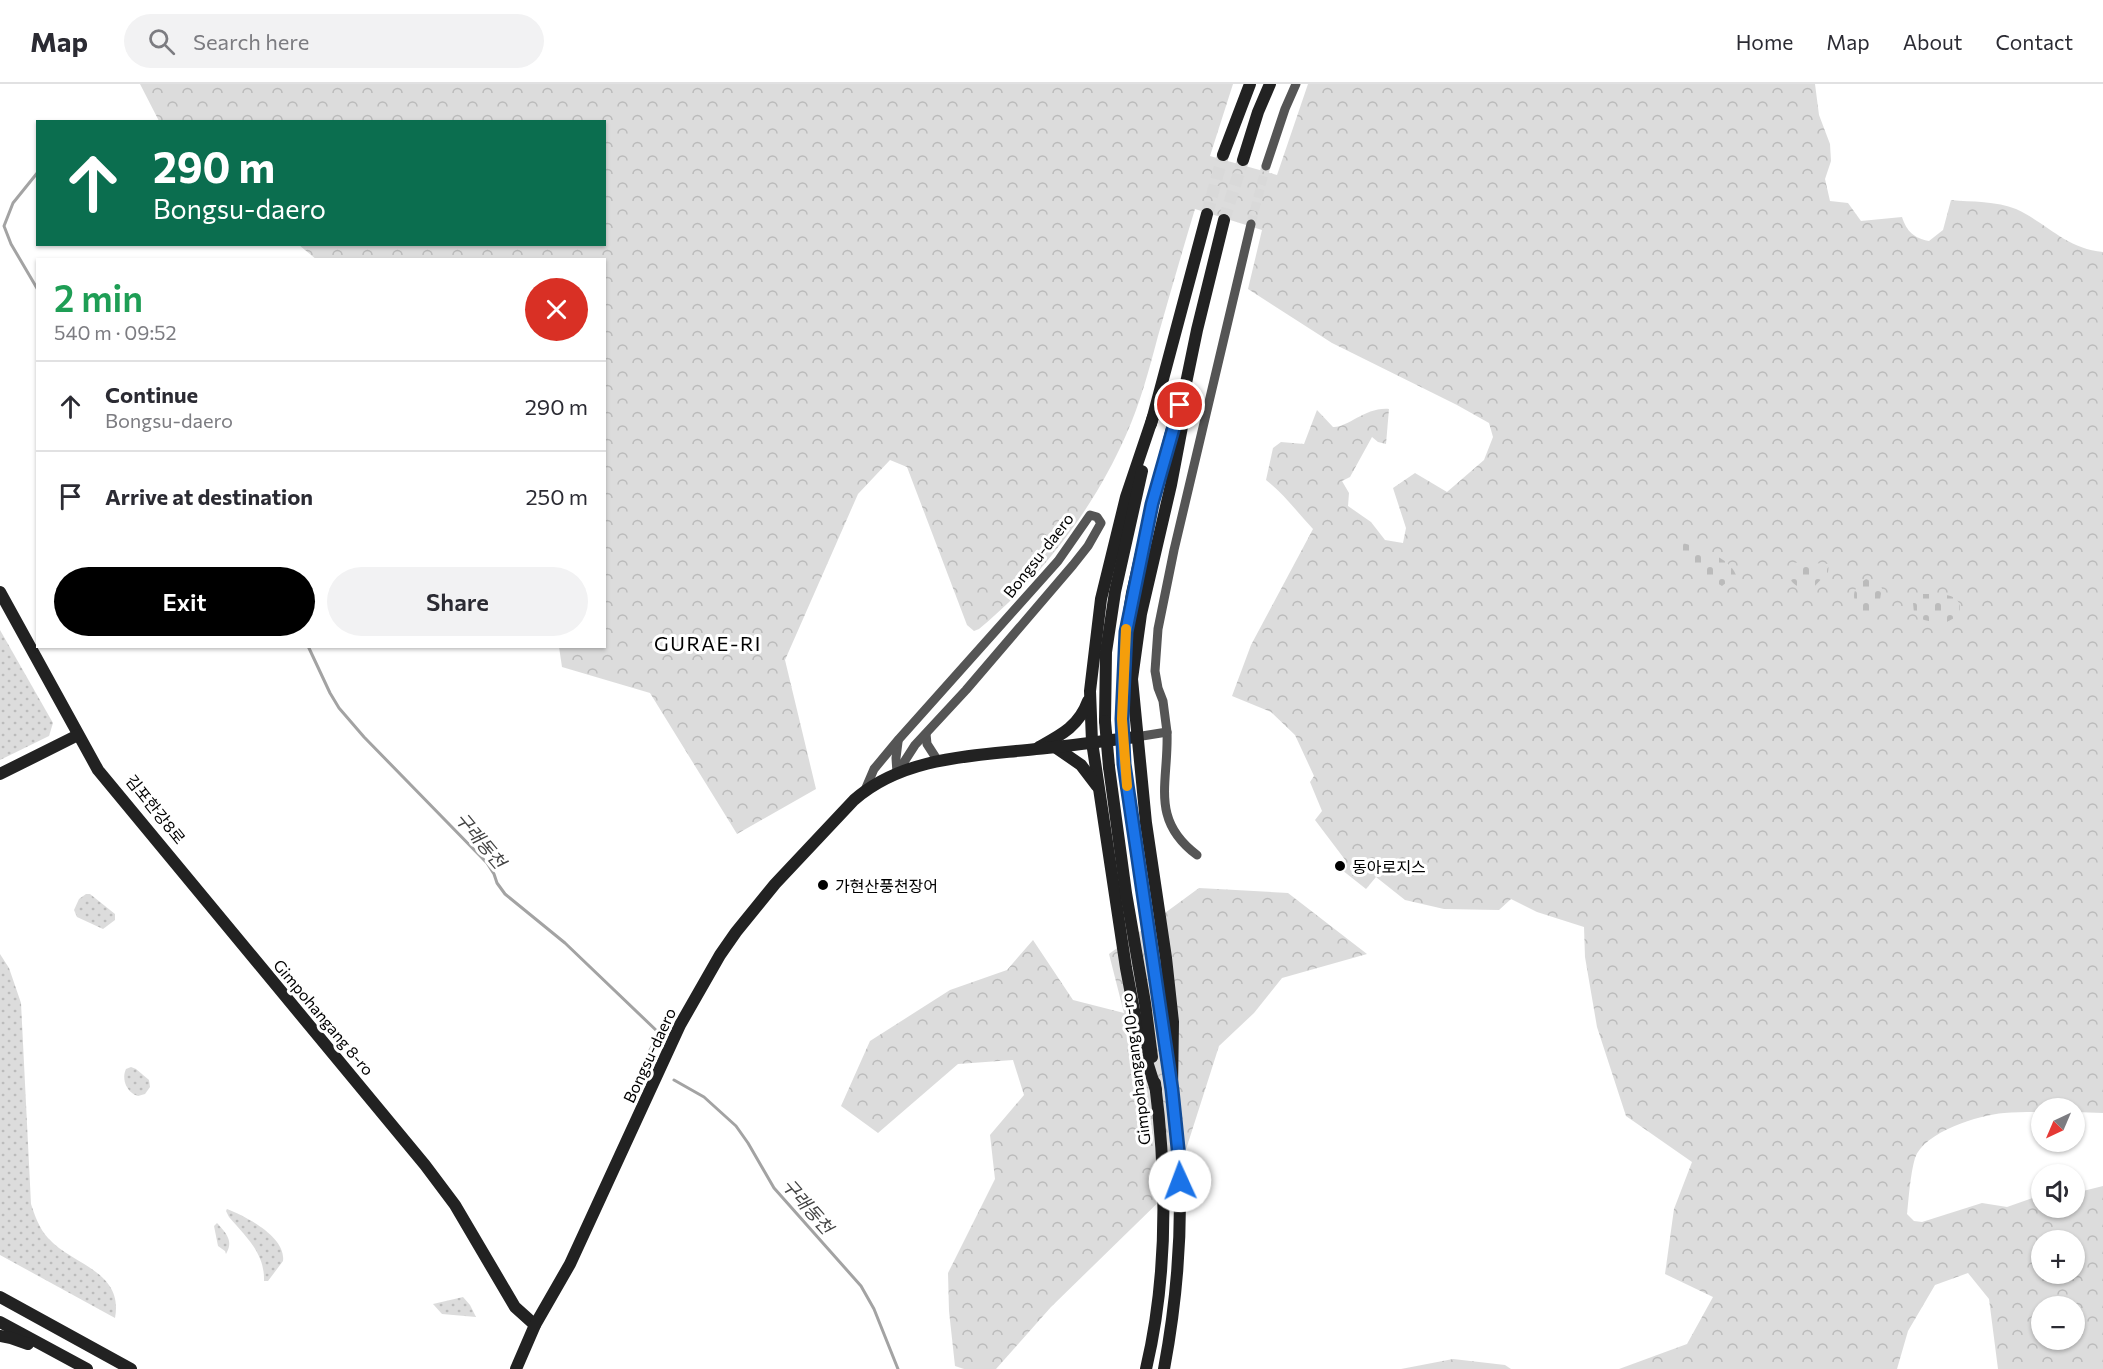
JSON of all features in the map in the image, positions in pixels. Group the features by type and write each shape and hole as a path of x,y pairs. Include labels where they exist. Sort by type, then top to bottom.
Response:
{"street":[{"path":"1223,155 1250,84"},
{"path":"1243,160 1269,84"},
{"path":"1266,166 1296,84"},
{"path":"1034,750 1069,730 1077,722 1088,703 1101,599 1126,497 1153,417 1207,214"},
{"path":"1172,1090 1172,1011 1146,823 1132,679 1141,614 1182,427 1185,388 1224,220"},
{"path":"1197,855 1176,836 1167,815 1164,793 1168,755 1167,732 1163,701 1155,671 1158,629 1173,550 1251,224"},
{"name":"Gimpohangang 10-ro","path":"1164,1369 1176,1304 1180,1228 1179,1158 1172,1090 1124,764 1122,719 1126,632 1132,593 1152,504 1185,388"},
{"name":"Gimpohangang 10-ro","path":"1146,1369 1162,1268 1162,1175 1156,1090 1145,1003 1126,892 1105,721 1106,652 1112,612 1153,417"},
{"name":"Bongsu-daero","path":"865,790 874,769 1058,561 1090,515 1097,518 1101,523 1088,546 926,734 897,772"},
{"name":"Gimpohangang 8-ro","path":"0,592 98,770 425,1165 455,1205 514,1307 536,1325"},
{"path":"1090,691 1092,742 1128,979 1139,1035 1156,1090"},
{"path":"1136,737 1167,732"},
{"path":"926,734 927,744 938,761"},
{"path":"0,774 78,735"},
{"name":"Bongsu-daero","path":"516,1369 536,1325 574,1254 680,1024 720,955 775,885 865,790 897,772 938,761 987,753 1034,750 1136,737"},
{"path":"897,772 896,758 899,739"},
{"path":"1055,747 1082,765 1099,789"},
{"path":"0,1297 130,1369"},
{"path":"0,1322 87,1369"},
{"path":"0,1336 68,1358"}],"green space":[{"path":"140,84 1233,84 1210,156 1277,175 1308,84 1815,84 1819,115 1830,144 1831,161 1825,179 1830,201 1848,203 1861,221 1902,217 1912,234 1929,241 1943,230 1951,200 1992,203 2016,209 2078,246 2103,252 2103,1113 2085,1112 2085,1098 2031,1098 2031,1112 1993,1114 1954,1126 1929,1140 1915,1158 1907,1214 1914,1221 1922,1222 1982,1203 2007,1207 2031,1199 2031,1218 2085,1218 2085,1190 2103,1186 2103,1369 1998,1369 1989,1299 1968,1273 1935,1285 1908,1331 1897,1369 1619,1369 1687,1344 1713,1297 1665,1274 1674,1209 1692,1162 1626,1116 1597,1027 1585,957 1584,927 1537,912 1511,899 1499,910 1444,909 1405,900 1376,877 1366,889 1342,870 1346,861 1315,820 1322,811 1310,782 1314,776 1295,735 1271,712 1232,696 1251,645 1313,529 1285,497 1266,480 1273,448 1281,442 1304,444 1317,410 1333,427 1372,411 1389,409 1386,444 1372,437 1350,477 1342,481 1349,493 1348,506 1371,522 1385,540 1403,543 1406,528 1393,488 1415,473 1447,492 1484,460 1493,437 1489,423 1332,343 1248,289 1262,230 1195,209 1140,399 1113,463 1081,516 1044,565 1002,609 979,629 974,631 967,625 907,467 890,460 858,494 785,660 816,789 737,834 650,693 562,667 559,648 606,648 606,258 315,258 300,246 606,246 606,120 158,120"},
{"path":"1682,543 1721,558 1736,575 1722,586 1686,565 1682,561 1679,550"},
{"path":"1796,562 1829,564 1828,572 1811,590 1802,588 1793,583 1786,573 1789,566"},
{"path":"1866,579 1876,582 1882,588 1879,605 1871,613 1861,612 1854,598 1857,586"},
{"path":"1923,594 1955,598 1960,608 1958,616 1943,624 1924,620 1914,613 1913,603"},
{"path":"0,630 53,723 49,736 0,760"},
{"path":"1199,888 1288,893 1367,954 1282,978 1254,1013 1219,1046 1174,1187 1051,1307 996,1369 964,1369 955,1366 949,1311 948,1273 995,1179 990,1135 1024,1095 1013,1060 958,1064 878,1133 841,1106 870,1041 950,990 1007,970 1033,940 1073,1000 1124,1013 1109,954"},
{"path":"90,894 115,914 115,920 103,929 77,917 74,910 79,899"},
{"path":"0,954 9,968 21,1003 31,1204 48,1238 94,1271 112,1289 116,1302 115,1318 0,1255"},
{"path":"131,1067 149,1080 150,1087 145,1094 138,1096 126,1085 124,1077 126,1069"},
{"path":"227,1209 264,1229 278,1244 283,1261 268,1281 264,1281 258,1254 229,1217"},
{"path":"217,1223 229,1241 226,1254 218,1246 214,1226"},
{"path":"463,1297 476,1317 442,1314 433,1304"},
{"path":"1453,1359 1505,1365 1511,1369 1401,1369"}],"waterway":[{"name":"구래동천","path":"36,174 13,203 4,226 11,244 36,287"},
{"name":"구래동천","path":"309,648 339,708 364,737 487,863 505,894 565,943 659,1033 644,1062"},
{"name":"구래동천","path":"674,1080 704,1097 736,1126 774,1188 861,1286 874,1309 898,1369"}],"tunnel":[{"path":"1207,214 1223,155"},
{"path":"1224,220 1243,160"},
{"path":"1251,224 1266,166"}],"slow traffic":[{"path":"1126,629 1122,719 1127,786"}],"place":[{"name":"동아로지스","path":"1340,866"},
{"name":"가현산풍천장어","path":"823,885"}],"district":[{"name":"GURAE-RI","path":"708,643"}],"route":[{"path":"1180,405 1152,504 1132,593 1123,665 1122,719 1124,764 1172,1090 1180,1181"}]}
